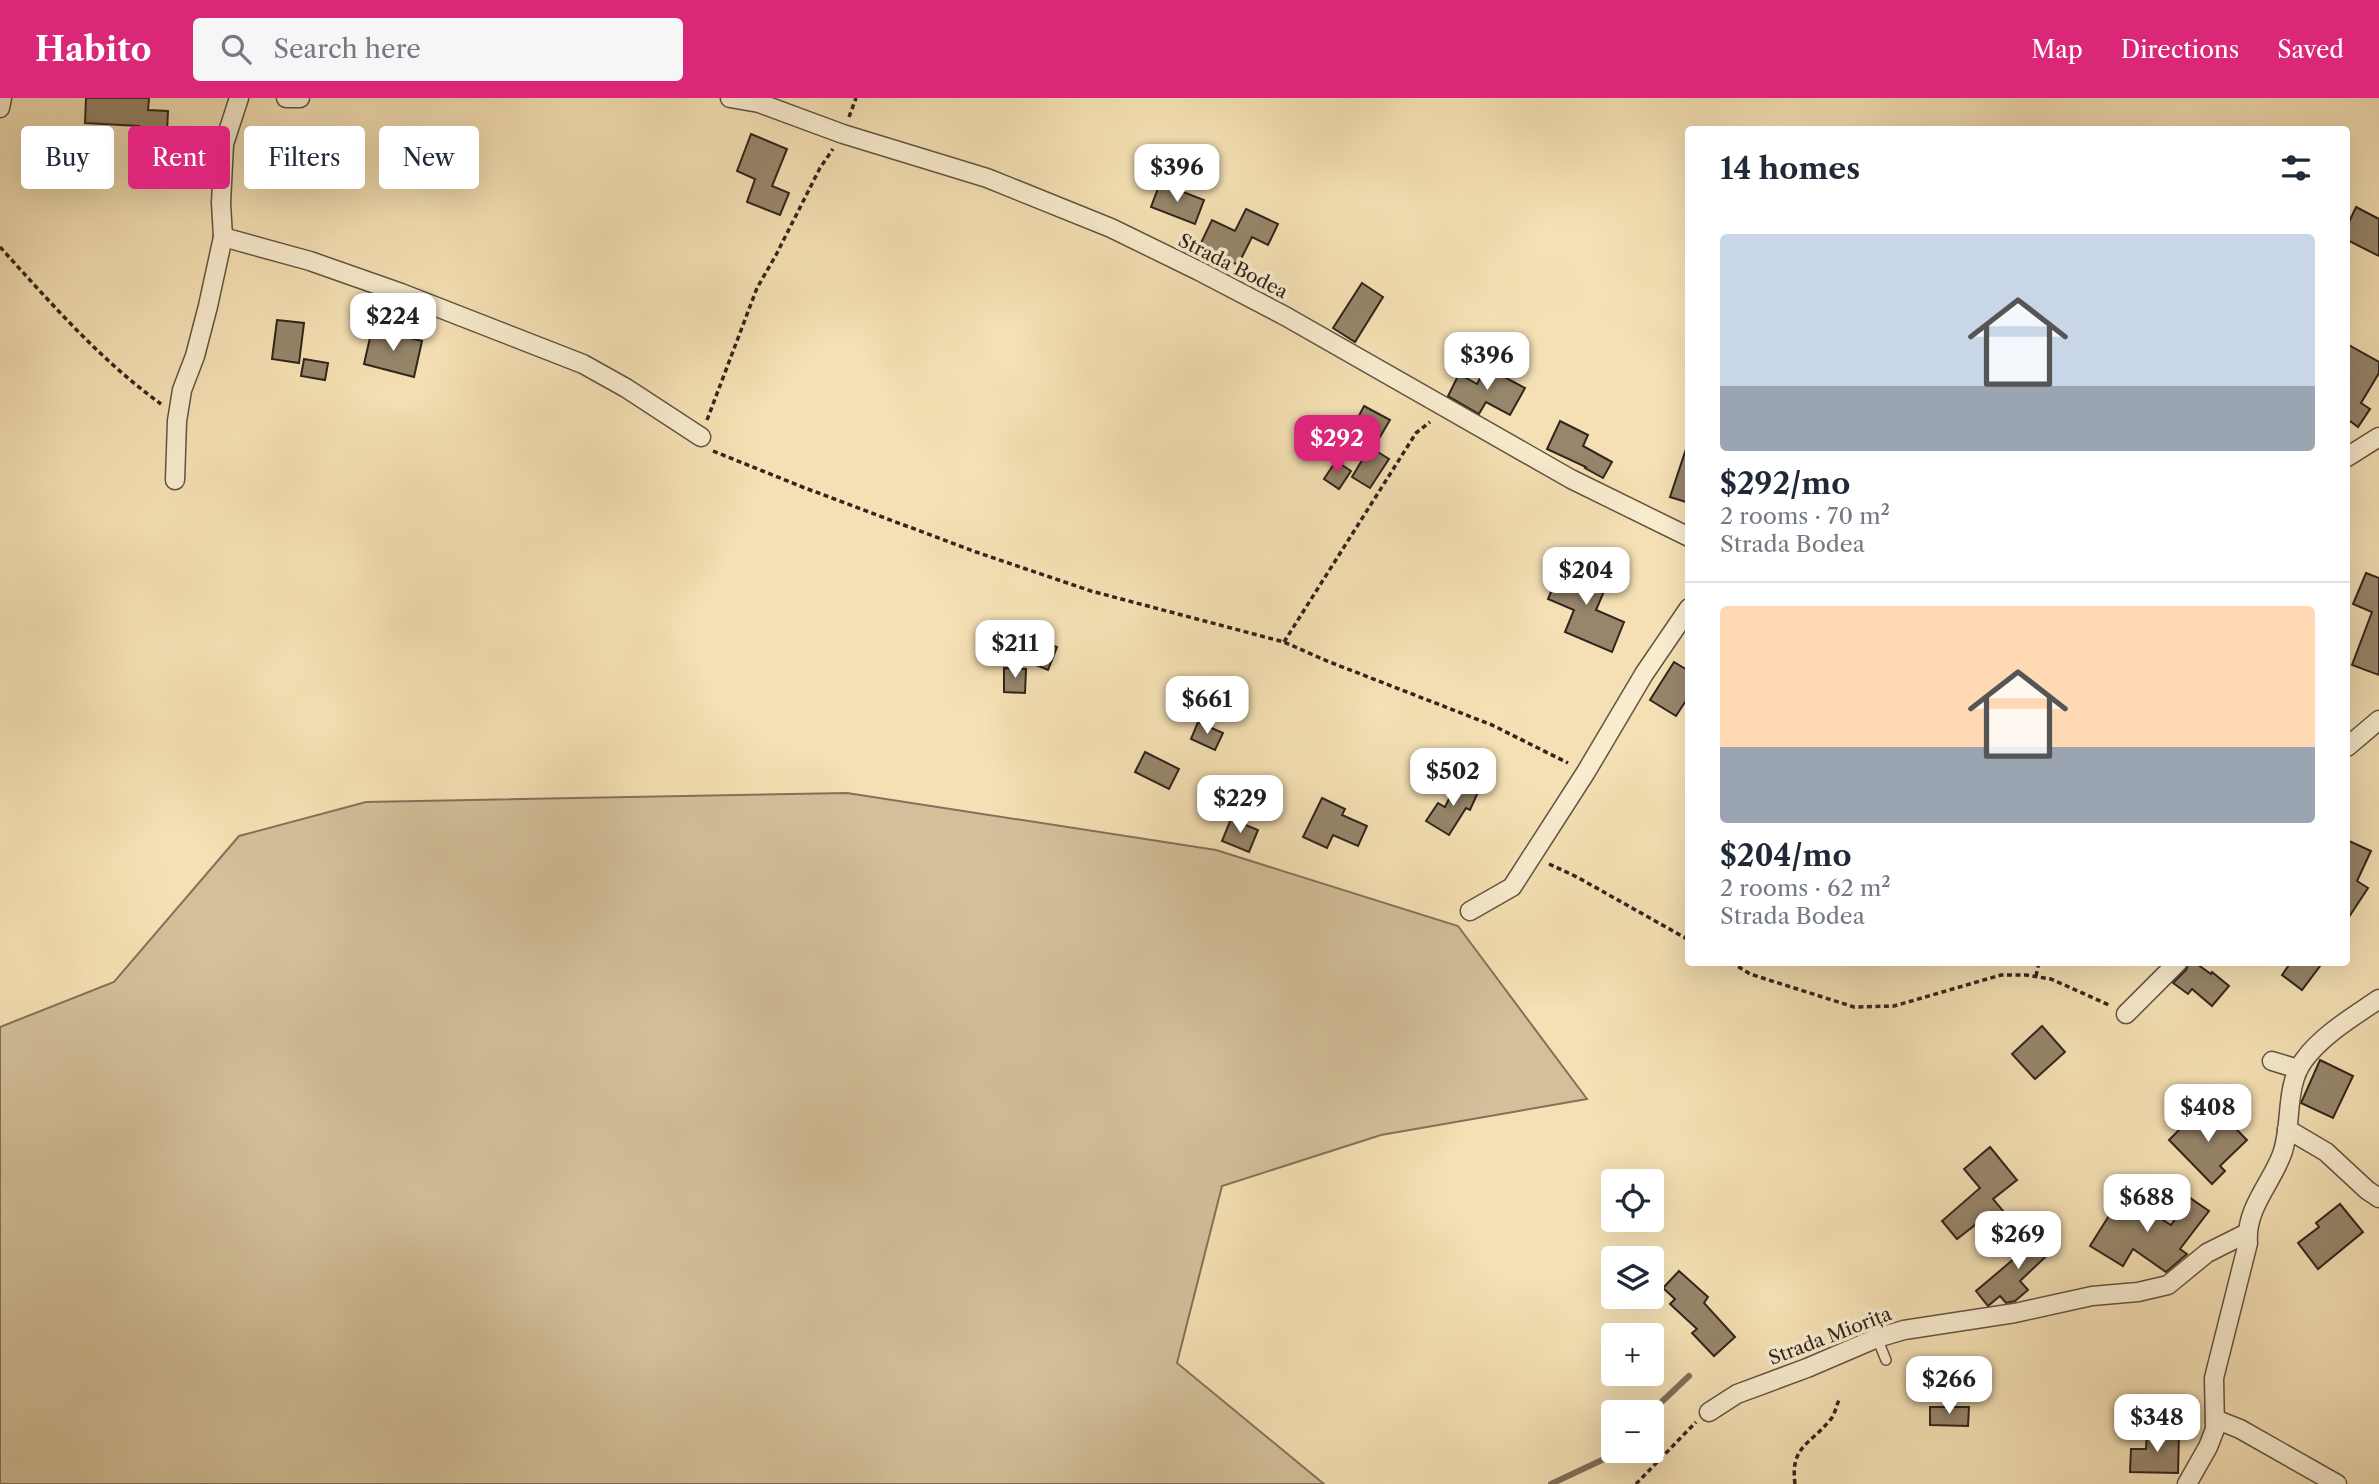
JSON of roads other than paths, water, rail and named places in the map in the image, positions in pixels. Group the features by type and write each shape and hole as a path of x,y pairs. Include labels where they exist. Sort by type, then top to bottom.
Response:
{"street":[{"path":"0,108 2,98"},
{"path":"175,480 181,390 195,356 223,237 221,203 224,144 239,98"},
{"path":"286,98 300,98"},
{"name":"Strada Bodea","path":"730,98 759,103 843,134 988,177 1111,228 1285,316 1571,479 1685,535"},
{"path":"223,237 310,261 401,293 583,364 626,388 701,437"},
{"path":"2350,455 2379,437"},
{"path":"1470,911 1512,887 1586,772 1637,685 1685,614"},
{"path":"2350,744 2379,720"},
{"path":"2126,1014 2174,966"},
{"path":"2187,1484 2215,1429 2214,1378 2247,1238 2261,1193 2282,1154 2294,1077 2306,1057 2379,999"},
{"path":"2272,1061 2298,1069"},
{"path":"2287,1129 2326,1152 2379,1198"},
{"name":"Strada Miorița","path":"1709,1412 1737,1394 1877,1338 1916,1328 2015,1314 2092,1296 2154,1290 2168,1285 2207,1253 2247,1238"},
{"path":"2215,1419 2240,1429 2337,1484"}],"lane":[{"path":"1877,1338 1886,1360"}],"waterway":[{"path":"1664,1400 1689,1376"},
{"path":"1551,1484 1601,1460"}]}
